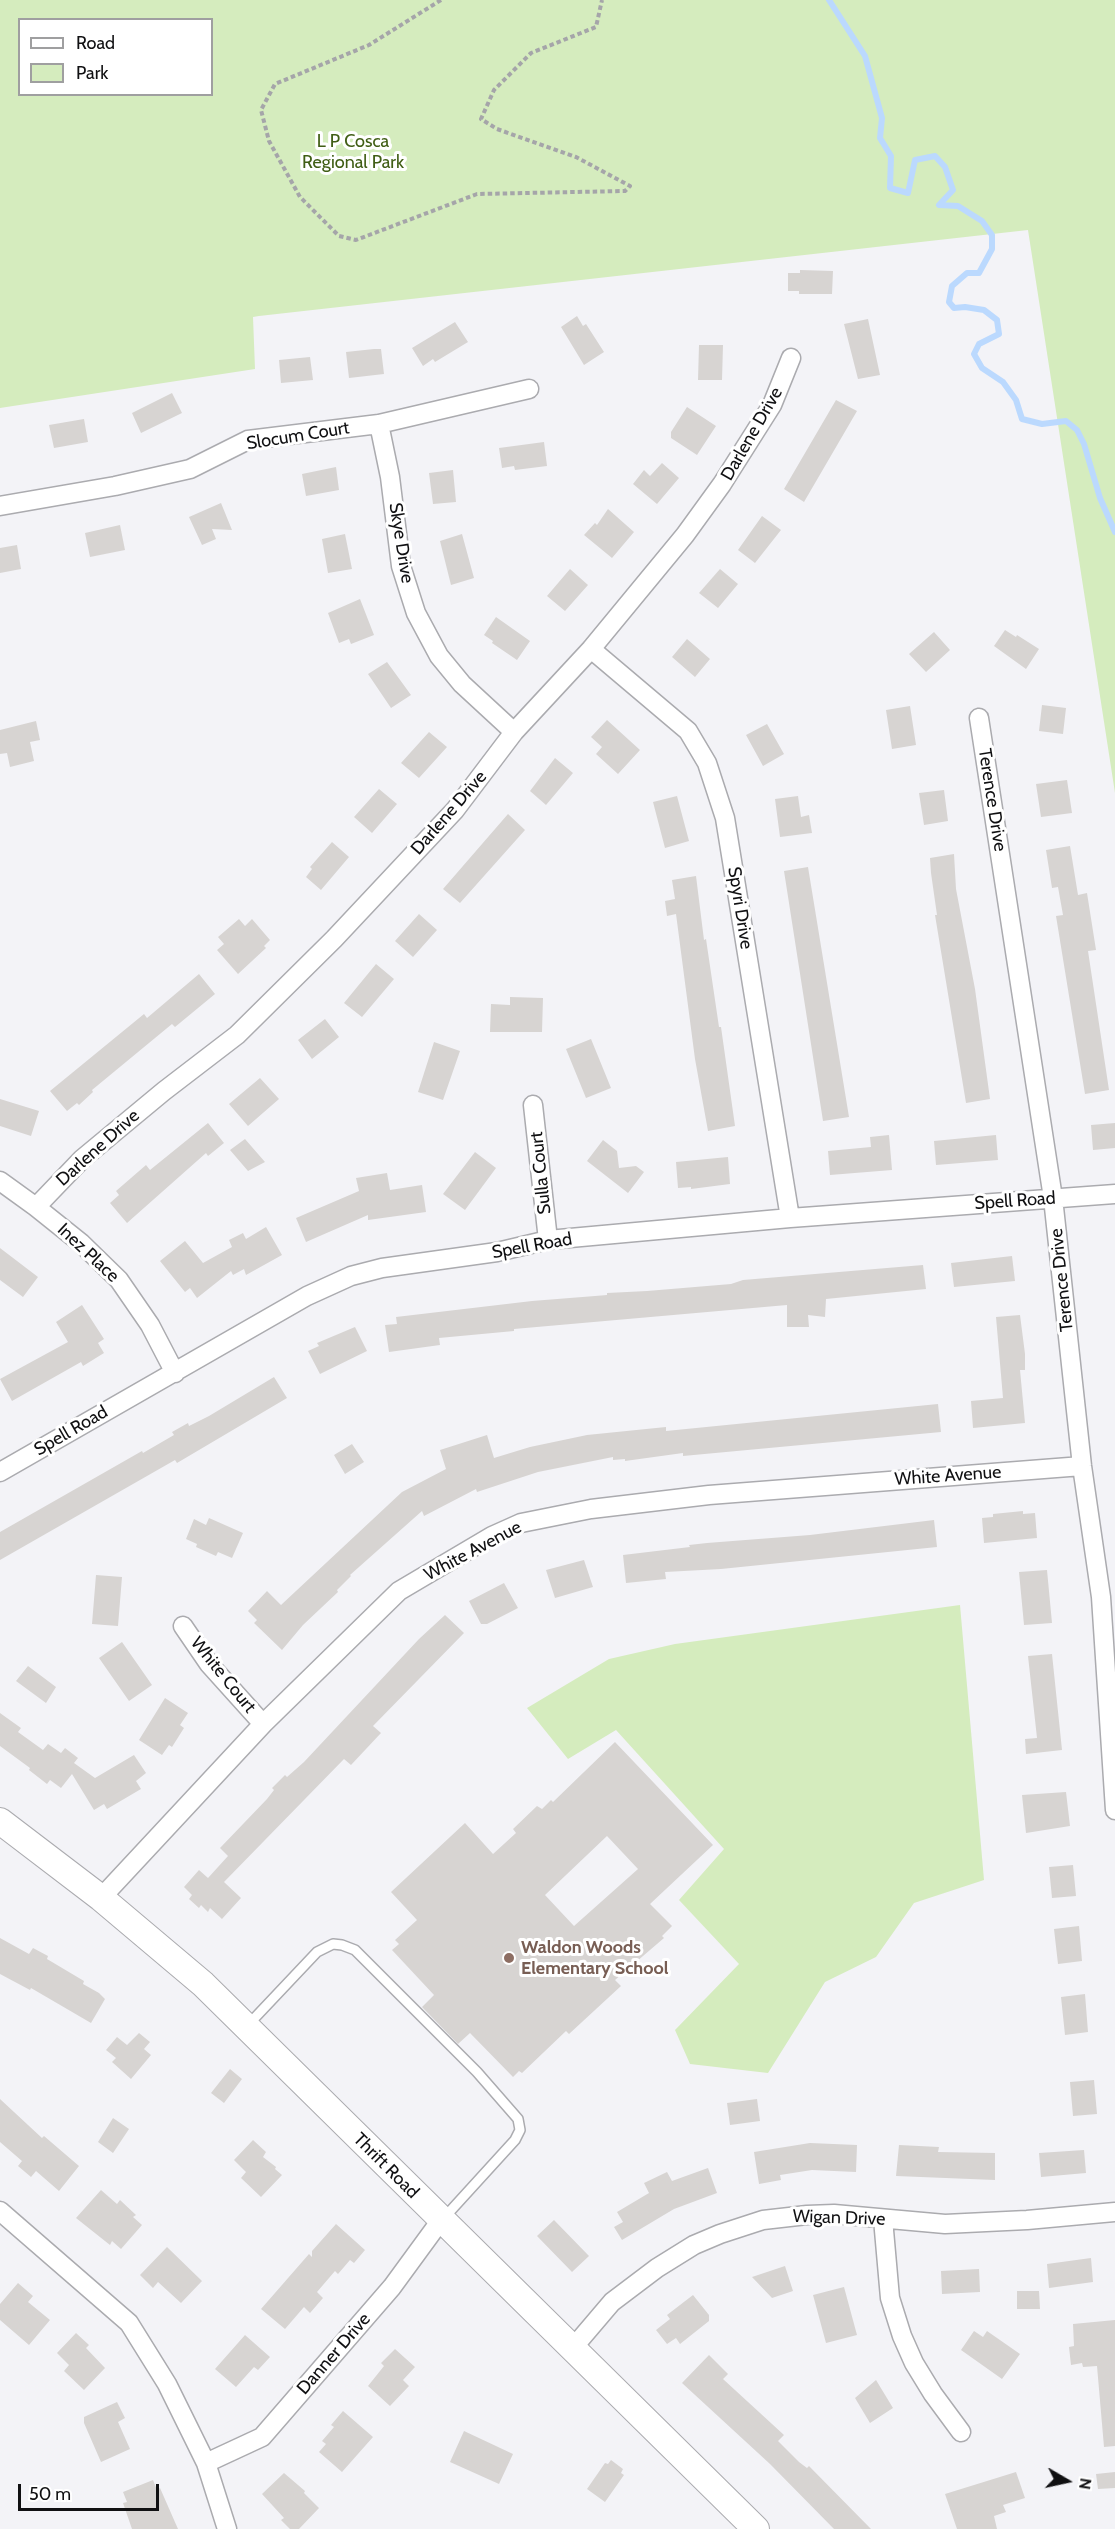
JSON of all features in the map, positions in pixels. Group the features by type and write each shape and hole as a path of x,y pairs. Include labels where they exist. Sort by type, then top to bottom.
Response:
{"street":[{"name":"Darlene Drive","path":"36,1207 82,1159 164,1091 237,1035 455,810 514,732 591,649 685,535 722,484 772,405 791,358"},
{"name":"Slocum Court","path":"0,506 115,486 189,469 248,440 379,424 529,389"},
{"name":"Skye Drive","path":"379,424 390,477 401,566 416,613 440,656 462,684 514,732"},
{"name":"Spyri Drive","path":"591,649 688,731 708,763 725,818 790,1218"},
{"name":"Terence Drive","path":"979,718 1053,1197 1082,1466 1101,1597 1115,1810"},
{"name":"Sulla Court","path":"533,1105 548,1240"},
{"name":"Inez Place","path":"0,1181 105,1263 150,1325 175,1373"},
{"name":"Spell Road","path":"0,1472 307,1296 351,1276 382,1268 497,1252 548,1240 790,1218 1115,1194"},
{"name":"White Avenue","path":"101,1898 263,1724 399,1591 492,1536 521,1523 591,1509 709,1495 1082,1466"},
{"name":"White Court","path":"183,1626 209,1664 263,1724"},
{"name":"Thrift Road","path":"0,1821 101,1898 203,1983 756,2529"},
{"path":"0,2211 129,2323 167,2384 206,2463 227,2529"},
{"name":"Wigan Drive","path":"572,2349 612,2302 636,2282 694,2245 763,2220 807,2215 945,2224 1115,2212"},
{"path":"883,2219 890,2298 902,2336 914,2363 933,2394 961,2432"},
{"name":"Danner Drive","path":"206,2463 262,2437 392,2287 441,2220"}],"lane":[{"path":"246,2027 317,1952 333,1944 355,1950 477,2072 518,2119 520,2130 515,2140 441,2220"}],"path":[{"path":"441,0 369,45 275,84 261,110 269,141 300,197 339,236 356,240 477,194 625,191 630,186 576,157 497,129 481,119 494,90 531,53 596,27 602,0"}],"green space":[{"name":"L P Cosca Regional Park","path":"0,0 1115,0 1115,793 1028,230 253,317 255,369 0,408"},
{"path":"960,1605 984,1880 914,1903 876,1957 825,1982 768,2073 690,2064 675,2030 739,1964 679,1900 724,1849 616,1730 568,1759 527,1708 609,1659 675,1644"}],"building":[{"path":"800,270 833,271 832,294 799,294 799,291 788,291 788,273 800,273"},
{"path":"577,316 583,326 586,324 604,352 584,365 561,327"},
{"path":"868,319 880,375 858,379 844,324"},
{"path":"455,322 468,342 435,362 433,359 423,366 412,348"},
{"path":"699,345 723,345 722,380 698,380"},
{"path":"381,349 384,374 349,378 346,352"},
{"path":"310,357 313,380 281,383 279,360"},
{"path":"172,393 182,413 141,433 132,413"},
{"path":"836,400 857,411 804,502 784,489"},
{"path":"687,407 716,426 697,455 671,438 671,432"},
{"path":"84,419 88,442 54,448 49,425"},
{"path":"544,442 547,466 515,470 514,466 502,468 499,448"},
{"path":"662,463 679,478 657,504 633,484 644,470 650,476"},
{"path":"336,467 339,490 306,496 302,474"},
{"path":"453,470 456,502 433,504 429,473"},
{"path":"221,503 232,530 212,529 216,539 202,545 189,517"},
{"path":"608,509 634,532 612,558 584,535 595,523 597,525"},
{"path":"762,516 781,530 755,563 738,550"},
{"path":"120,525 125,550 90,557 85,533"},
{"path":"345,534 352,569 328,573 322,539"},
{"path":"462,534 474,578 451,585 440,541"},
{"path":"17,545 21,569 0,573 0,548"},
{"path":"570,569 588,585 565,611 547,596"},
{"path":"720,569 738,584 718,608 699,593"},
{"path":"360,599 374,635 351,644 349,639 339,643 328,613"},
{"path":"496,617 530,641 517,660 484,635"},
{"path":"1005,630 1039,649 1026,669 994,646"},
{"path":"934,632 950,650 926,672 909,654"},
{"path":"687,639 710,659 695,677 672,657"},
{"path":"387,662 411,695 391,708 368,674"},
{"path":"1042,705 1066,708 1063,734 1039,731"},
{"path":"910,706 916,745 892,749 886,710"},
{"path":"607,720 640,750 618,774 596,754 602,747 591,737"},
{"path":"36,721 40,740 30,742 34,761 10,767 7,753 0,754 0,730"},
{"path":"767,724 784,754 763,766 746,735"},
{"path":"429,732 447,747 419,778 401,763"},
{"path":"555,758 573,773 546,805 530,791"},
{"path":"1067,780 1072,813 1041,817 1036,784"},
{"path":"379,789 397,804 372,833 354,817"},
{"path":"944,790 948,821 924,825 919,793"},
{"path":"677,796 689,841 665,848 653,802"},
{"path":"798,796 801,817 809,815 812,833 780,837 775,799"},
{"path":"508,814 525,830 460,903 443,889"},
{"path":"332,842 349,857 321,890 306,877 312,869 310,867"},
{"path":"1070,846 1078,895 1087,893 1096,950 1088,951 1109,1090 1085,1094 1056,916 1063,915 1058,887 1052,888 1046,850"},
{"path":"954,854 956,889 975,989 990,1099 966,1103 935,915 937,915 930,858"},
{"path":"808,867 849,1117 823,1121 784,871"},
{"path":"696,876 704,940 706,939 719,1027 721,1027 735,1126 708,1131 695,1059 676,914 667,916 665,901 675,899 672,880"},
{"path":"419,914 437,930 413,957 395,941"},
{"path":"239,919 245,926 252,919 270,940 264,946 266,948 238,974 217,950 224,944 218,937"},
{"path":"376,964 394,979 362,1017 344,1003"},
{"path":"199,974 215,994 175,1027 172,1024 92,1090 93,1092 79,1105 77,1103 67,1111 50,1091 144,1014 147,1018"},
{"path":"510,997 543,998 542,1032 490,1032 491,1004 510,1005"},
{"path":"325,1019 339,1037 312,1059 298,1040"},
{"path":"591,1039 611,1088 586,1098 566,1049"},
{"path":"434,1042 460,1051 443,1100 418,1092"},
{"path":"260,1078 279,1099 248,1126 229,1104"},
{"path":"0,1099 39,1111 31,1136 0,1126"},
{"path":"208,1123 224,1143 208,1156 206,1153 127,1223 110,1203 119,1195 116,1191 146,1165 150,1170"},
{"path":"1115,1123 1115,1148 1093,1150 1091,1125"},
{"path":"889,1135 892,1170 830,1175 828,1151 871,1147 870,1137"},
{"path":"996,1135 998,1160 936,1165 934,1141"},
{"path":"245,1139 265,1162 248,1171 230,1150"},
{"path":"603,1140 617,1151 619,1168 636,1166 644,1172 628,1193 587,1161"},
{"path":"475,1152 496,1168 465,1210 443,1194"},
{"path":"728,1157 730,1184 691,1189 691,1187 678,1188 676,1162"},
{"path":"387,1173 390,1190 422,1185 426,1212 368,1220 368,1215 306,1242 296,1218 359,1191 356,1178"},
{"path":"266,1227 282,1255 246,1275 244,1269 233,1275 231,1271 197,1298 190,1288 185,1292 160,1261 185,1241 203,1263 232,1247 229,1240 243,1233 246,1239"},
{"path":"0,1248 38,1277 23,1297 0,1280"},
{"path":"1012,1256 1015,1281 954,1287 951,1263"},
{"path":"923,1265 926,1289 826,1299 825,1317 808,1315 809,1327 787,1327 787,1305 514,1329 514,1331 439,1338 440,1345 389,1352 385,1325 397,1324 396,1317 532,1301"},
{"path":"82,1305 104,1339 98,1343 104,1353 83,1366 81,1362 12,1401 0,1379 68,1342 56,1322"},
{"path":"1020,1315 1025,1354 1025,1370 1020,1370 1025,1423 973,1428 971,1401 1003,1398 996,1317"},
{"path":"355,1327 367,1351 320,1374 308,1351 319,1346 317,1343"},
{"path":"274,1377 287,1398 177,1463 175,1460 0,1560 0,1532 174,1435 172,1432 188,1423 189,1426 209,1416"},
{"path":"938,1404 941,1432 683,1456 683,1453 625,1461 625,1459 613,1460 613,1457 538,1472 477,1492 476,1489 424,1516 422,1511 350,1575 337,1590 338,1592 303,1625 282,1650 254,1623 257,1620 248,1611 267,1591 281,1605 402,1492 446,1469 440,1450 487,1435 494,1458 530,1447 587,1435 666,1427 666,1431"},
{"path":"352,1444 364,1462 345,1474 334,1455"},
{"path":"1023,1511 1023,1514 1035,1513 1037,1538 984,1543 982,1518 993,1517 993,1514"},
{"path":"209,1518 243,1533 232,1558 218,1552 216,1556 196,1547 197,1544 186,1539 194,1519 206,1525"},
{"path":"934,1520 937,1547 721,1569 665,1572 666,1579 626,1583 623,1555 690,1547 689,1545 810,1535"},
{"path":"584,1560 593,1587 555,1598 546,1570"},
{"path":"1047,1570 1052,1623 1024,1625 1019,1572"},
{"path":"96,1575 122,1577 118,1626 92,1624"},
{"path":"504,1583 518,1608 487,1624 481,1624 469,1601"},
{"path":"445,1615 464,1633 373,1726 381,1733 351,1765 344,1759 224,1882 241,1898 222,1919 210,1908 208,1912 201,1905 199,1908 189,1899 192,1895 184,1887 199,1870 208,1878 228,1856 220,1848 267,1799 274,1790 272,1788 285,1775 287,1777 304,1762 419,1639"},
{"path":"122,1642 152,1685 129,1701 99,1658"},
{"path":"1052,1654 1062,1750 1026,1754 1025,1739 1037,1738 1028,1656"},
{"path":"28,1666 56,1687 46,1703 16,1681"},
{"path":"165,1698 188,1713 180,1725 184,1728 172,1747 169,1745 162,1755 139,1740"},
{"path":"0,1713 21,1728 18,1732 43,1750 48,1744 61,1753 65,1748 78,1758 74,1763 95,1778 134,1755 146,1773 136,1781 141,1789 107,1809 104,1804 94,1810 72,1774 61,1788 50,1780 47,1784 0,1746"},
{"path":"615,1742 713,1845 650,1904 672,1926 662,1936 664,1938 615,1980 621,1986 569,2034 566,2031 522,2073 519,2071 513,2077 470,2033 458,2044 422,2007 434,1995 392,1950 399,1944 395,1940 417,1920 391,1892 465,1823 493,1854 516,1833 513,1829 537,1806 542,1809 551,1800 553,1802","holes":["607,1836 638,1869 574,1926 545,1895"]},
{"path":"1066,1792 1070,1826 1026,1833 1022,1795"},
{"path":"1073,1865 1076,1896 1052,1898 1049,1867"},
{"path":"1079,1926 1082,1961 1058,1964 1054,1929"},
{"path":"0,1938 29,1954 33,1948 48,1956 47,1959 84,1981 83,1984 99,1993 105,1999 91,2023 31,1988 30,1990 0,1974"},
{"path":"1085,1994 1088,2032 1065,2035 1061,1997"},
{"path":"139,2033 150,2042 144,2049 151,2055 131,2079 112,2062 116,2058 106,2050 117,2037 127,2045"},
{"path":"230,2069 242,2079 224,2103 211,2093"},
{"path":"1094,2080 1097,2114 1073,2116 1070,2082"},
{"path":"0,2099 42,2138 44,2136 79,2166 59,2191 36,2171 31,2177 18,2166 22,2161 0,2142"},
{"path":"757,2099 760,2121 730,2125 727,2103"},
{"path":"113,2118 129,2129 113,2153 98,2142"},
{"path":"253,2140 266,2152 263,2157 282,2175 261,2197 241,2178 246,2172 234,2160"},
{"path":"810,2143 857,2145 856,2172 812,2170 780,2175 781,2180 759,2184 754,2152"},
{"path":"899,2145 939,2147 938,2152 995,2153 995,2180 896,2176"},
{"path":"1084,2150 1086,2173 1041,2177 1039,2153"},
{"path":"708,2168 717,2193 674,2209 622,2240 614,2227 623,2222 617,2212 649,2193 644,2183 667,2172 672,2181"},
{"path":"101,2190 117,2204 120,2200 136,2215 133,2217 142,2225 121,2249 112,2241 110,2245 76,2218"},
{"path":"554,2220 589,2256 572,2272 537,2236"},
{"path":"336,2224 365,2250 354,2263 350,2260 338,2274 335,2271 317,2292 323,2298 310,2313 304,2307 285,2329 261,2309 309,2254 312,2257 312,2251"},
{"path":"167,2247 202,2281 181,2303 158,2282 153,2288 140,2275"},
{"path":"1091,2258 1093,2282 1049,2288 1047,2264"},
{"path":"785,2266 793,2291 772,2298 752,2277"},
{"path":"979,2269 980,2292 942,2294 941,2271"},
{"path":"18,2283 33,2296 28,2302 50,2320 29,2345 0,2320 0,2304"},
{"path":"844,2287 857,2335 826,2343 813,2295"},
{"path":"1017,2291 1039,2291 1040,2309 1017,2309"},
{"path":"693,2295 709,2315 709,2321 680,2344 676,2338 667,2344 656,2330 670,2319 667,2315"},
{"path":"1115,2320 1115,2446 1104,2447 1097,2366 1083,2367 1082,2363 1071,2365 1069,2347 1074,2346 1073,2324"},
{"path":"974,2331 983,2337 987,2331 1020,2354 1002,2379 961,2350"},
{"path":"76,2333 89,2345 86,2348 105,2368 84,2390 64,2371 69,2365 57,2353"},
{"path":"245,2335 270,2357 258,2370 254,2367 236,2387 215,2369"},
{"path":"395,2349 415,2367 403,2380 409,2386 390,2406 368,2386 384,2366 381,2363"},
{"path":"709,2355 728,2374 723,2379 784,2435 778,2441 799,2462 807,2468 809,2466 871,2529 834,2529 770,2464 682,2383"},
{"path":"876,2380 893,2408 870,2423 855,2398"},
{"path":"117,2402 125,2418 118,2422 130,2449 101,2462 84,2423 84,2417"},
{"path":"343,2411 373,2437 342,2472 319,2452 326,2444 322,2441 334,2427 331,2425"},
{"path":"464,2431 513,2454 499,2484 450,2462"},
{"path":"611,2460 623,2469 621,2473 624,2475 605,2502 587,2489 605,2463 608,2464"},
{"path":"1016,2472 1025,2498 1003,2505 1006,2512 994,2516 997,2529 957,2529 945,2494"},
{"path":"1115,2472 1115,2488 1098,2489 1096,2474"},
{"path":"284,2473 305,2491 304,2493 319,2508 299,2529 290,2529 281,2520 284,2518 262,2494"},
{"path":"153,2480 157,2490 160,2488 178,2529 132,2529 123,2503 127,2502 123,2492"}],"waterway":[{"path":"829,0 865,56 882,118 880,138 891,156 890,188 908,193 915,160 935,156 945,167 953,190 939,205 958,206 982,221 992,235 992,249 979,273 967,273 952,286 949,302 954,308 984,310 997,320 999,334 979,344 974,354 982,368 1003,382 1016,400 1022,419 1042,424 1066,421 1077,430 1084,444 1100,498 1115,532"}],"place":[{"name":"Waldon Woods Elementary School","path":"509,1958"}]}
